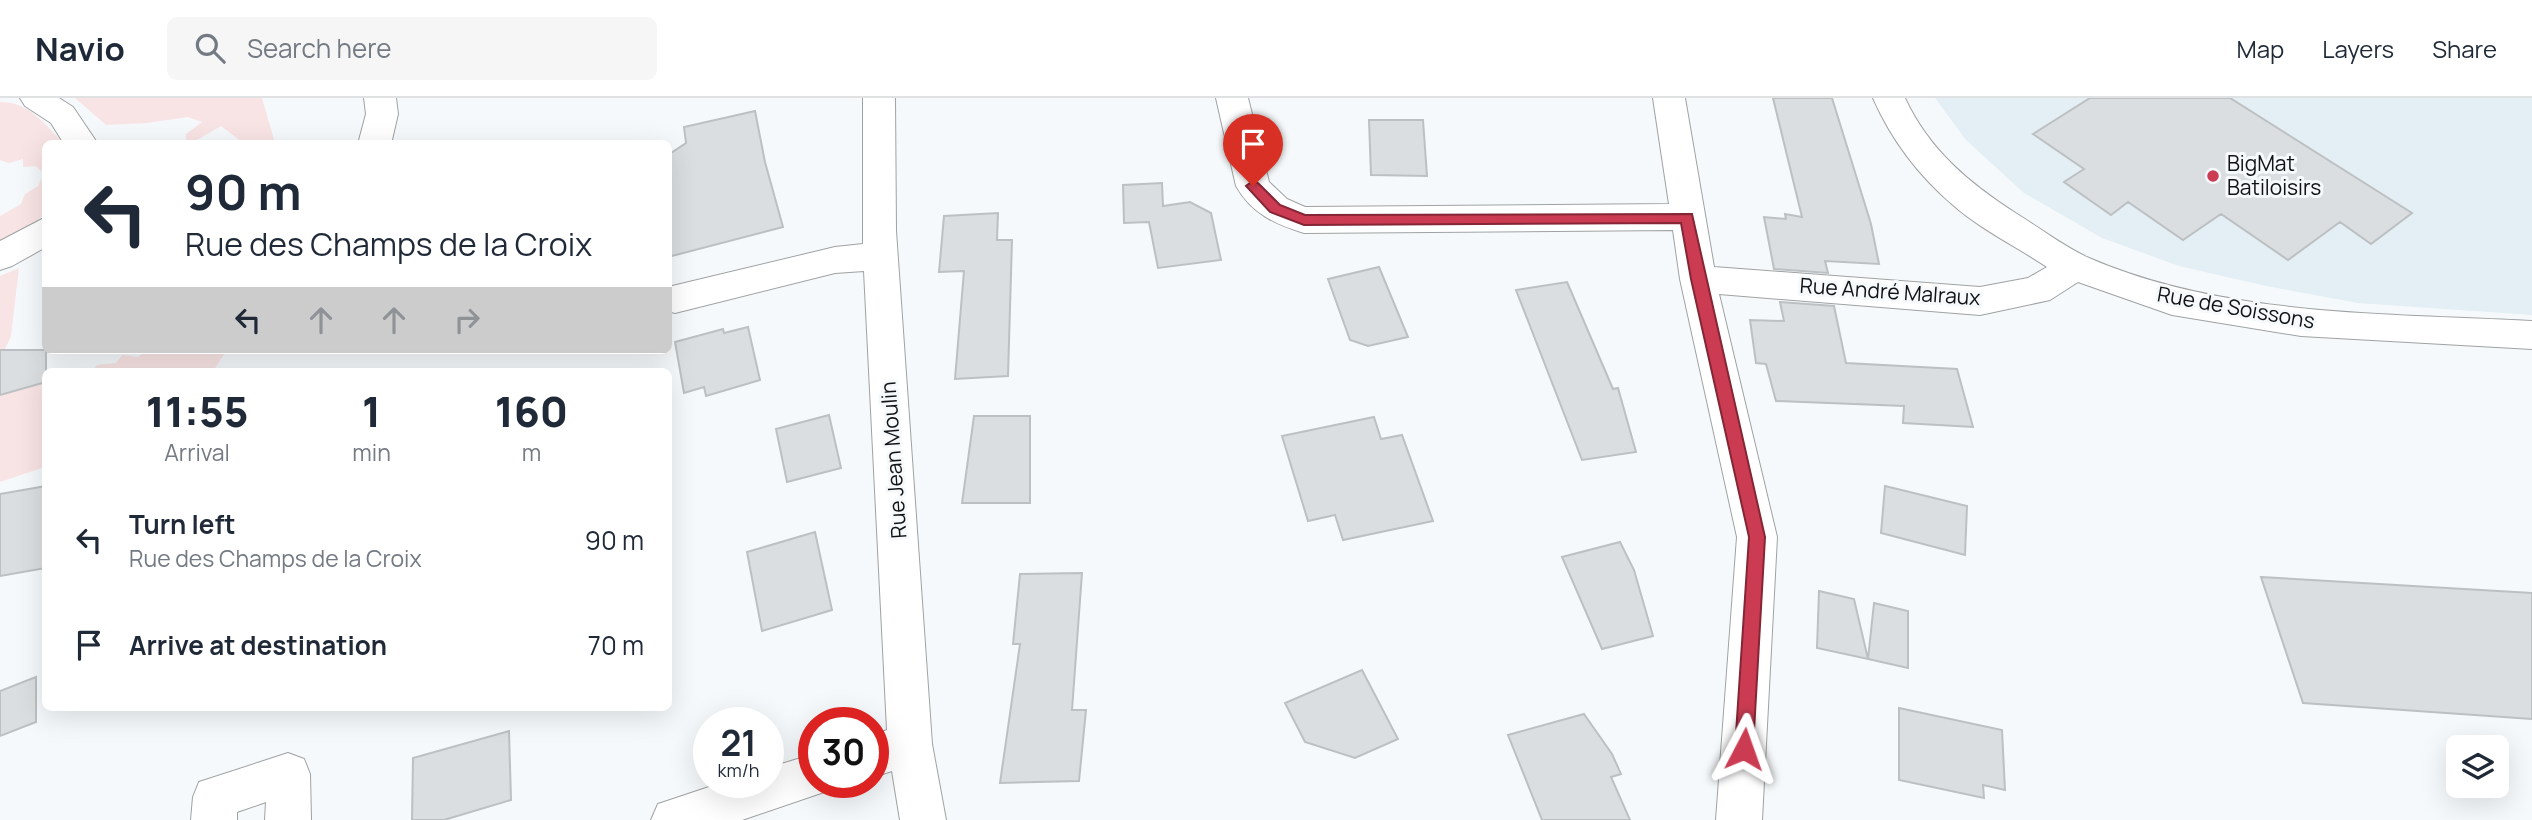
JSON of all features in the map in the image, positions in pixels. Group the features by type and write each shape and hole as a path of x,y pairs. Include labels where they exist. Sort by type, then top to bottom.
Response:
{"street":[{"path":"36,98 62,115 79,140"},
{"path":"375,140 382,114 380,98"},
{"name":"Rue Jean Moulin","path":"878,98 892,750 923,820"},
{"path":"1232,98 1253,186 1275,209 1304,220 1687,217"},
{"path":"1669,98 1698,279 1757,537 1739,820"},
{"name":"Rue de Soissons","path":"1889,98 1897,117 1920,151 1965,197 2075,267 2172,301 2301,322 2532,335"},
{"path":"0,257 42,232"},
{"path":"675,299 835,260 881,256"},
{"name":"Rue André Malraux","path":"1698,279 1980,301 2037,290 2075,267"},
{"path":"214,820 215,797 288,774 288,820"},
{"path":"674,820 798,780"}],"shaded area":[{"path":"75,98 262,98 274,140 239,140 221,126 197,140 186,140 186,134 202,122 188,117 106,125"},
{"path":"1935,98 2532,98 2532,315 2358,303 2179,266 2102,238 2024,193 1966,140"},
{"path":"0,102 19,105 28,110 60,140 42,140 42,172 36,166 23,167 23,159 9,163 0,160"},
{"path":"42,178 42,217 0,248 0,216 21,204 25,194 38,186"},
{"path":"19,268 11,336 0,360 0,276"},
{"path":"142,354 224,354 215,368 94,368 97,365 116,363 122,355 138,357"},
{"path":"42,383 42,468 0,482 0,394"}],"building":[{"path":"1773,98 1832,98 1871,224 1879,264 1825,261 1828,273 1774,269 1764,217 1786,219 1785,214 1802,217"},
{"name":"BigMat Batiloisirs","path":"2090,98 2230,98 2412,213 2371,244 2340,222 2288,260 2221,214 2183,240 2128,202 2111,215 2064,182 2084,169 2033,134"},
{"path":"755,111 765,162 783,227 672,256 672,152 686,143 684,127"},
{"path":"1369,120 1423,120 1427,176 1371,175"},
{"path":"1162,183 1163,206 1190,202 1211,213 1221,260 1158,268 1149,222 1124,223 1123,185"},
{"path":"998,213 997,240 1012,240 1008,376 955,379 964,271 939,272 944,216"},
{"path":"1379,267 1408,337 1368,346 1350,340 1328,279"},
{"path":"1567,282 1613,389 1618,388 1636,452 1582,460 1516,290"},
{"path":"1780,302 1834,306 1846,363 1957,369 1973,427 1903,423 1904,406 1776,401 1766,364 1756,363 1750,320 1784,321"},
{"path":"748,327 760,380 706,396 704,387 684,393 675,342 723,329 724,333"},
{"path":"0,350 42,350 42,354 46,354 42,383 0,395"},
{"path":"829,415 841,468 787,482 776,429"},
{"path":"974,416 1030,416 1030,503 962,503"},
{"path":"1374,417 1381,439 1402,435 1433,521 1343,540 1335,515 1308,521 1282,436"},
{"path":"1885,486 1967,506 1965,555 1881,533"},
{"path":"42,487 42,569 0,576 0,494"},
{"path":"815,532 832,610 762,631 747,552"},
{"path":"1620,542 1634,570 1653,636 1602,649 1562,557"},
{"path":"1082,573 1072,710 1086,710 1079,781 1000,783 1020,644 1013,644 1020,574"},
{"path":"2261,577 2532,593 2532,719 2303,703"},
{"path":"1819,591 1854,599 1868,659 1817,648"},
{"path":"1874,603 1908,611 1908,668 1868,659"},
{"path":"1362,670 1398,739 1355,758 1305,742 1285,703"},
{"path":"36,677 36,722 0,736 0,691"},
{"path":"1899,708 2002,730 2005,790 1983,785 1984,798 1899,780"},
{"path":"1584,714 1612,754 1621,774 1611,777 1630,820 1542,820 1508,735"},
{"path":"509,731 511,800 444,820 412,820 413,758"}],"place":[{"name":"BigMat Batiloisirs","path":"2213,176"}],"route":[{"path":"1253,186 1275,209 1287,216 1304,220 1687,217 1698,279 1757,537 1744,749"}]}
